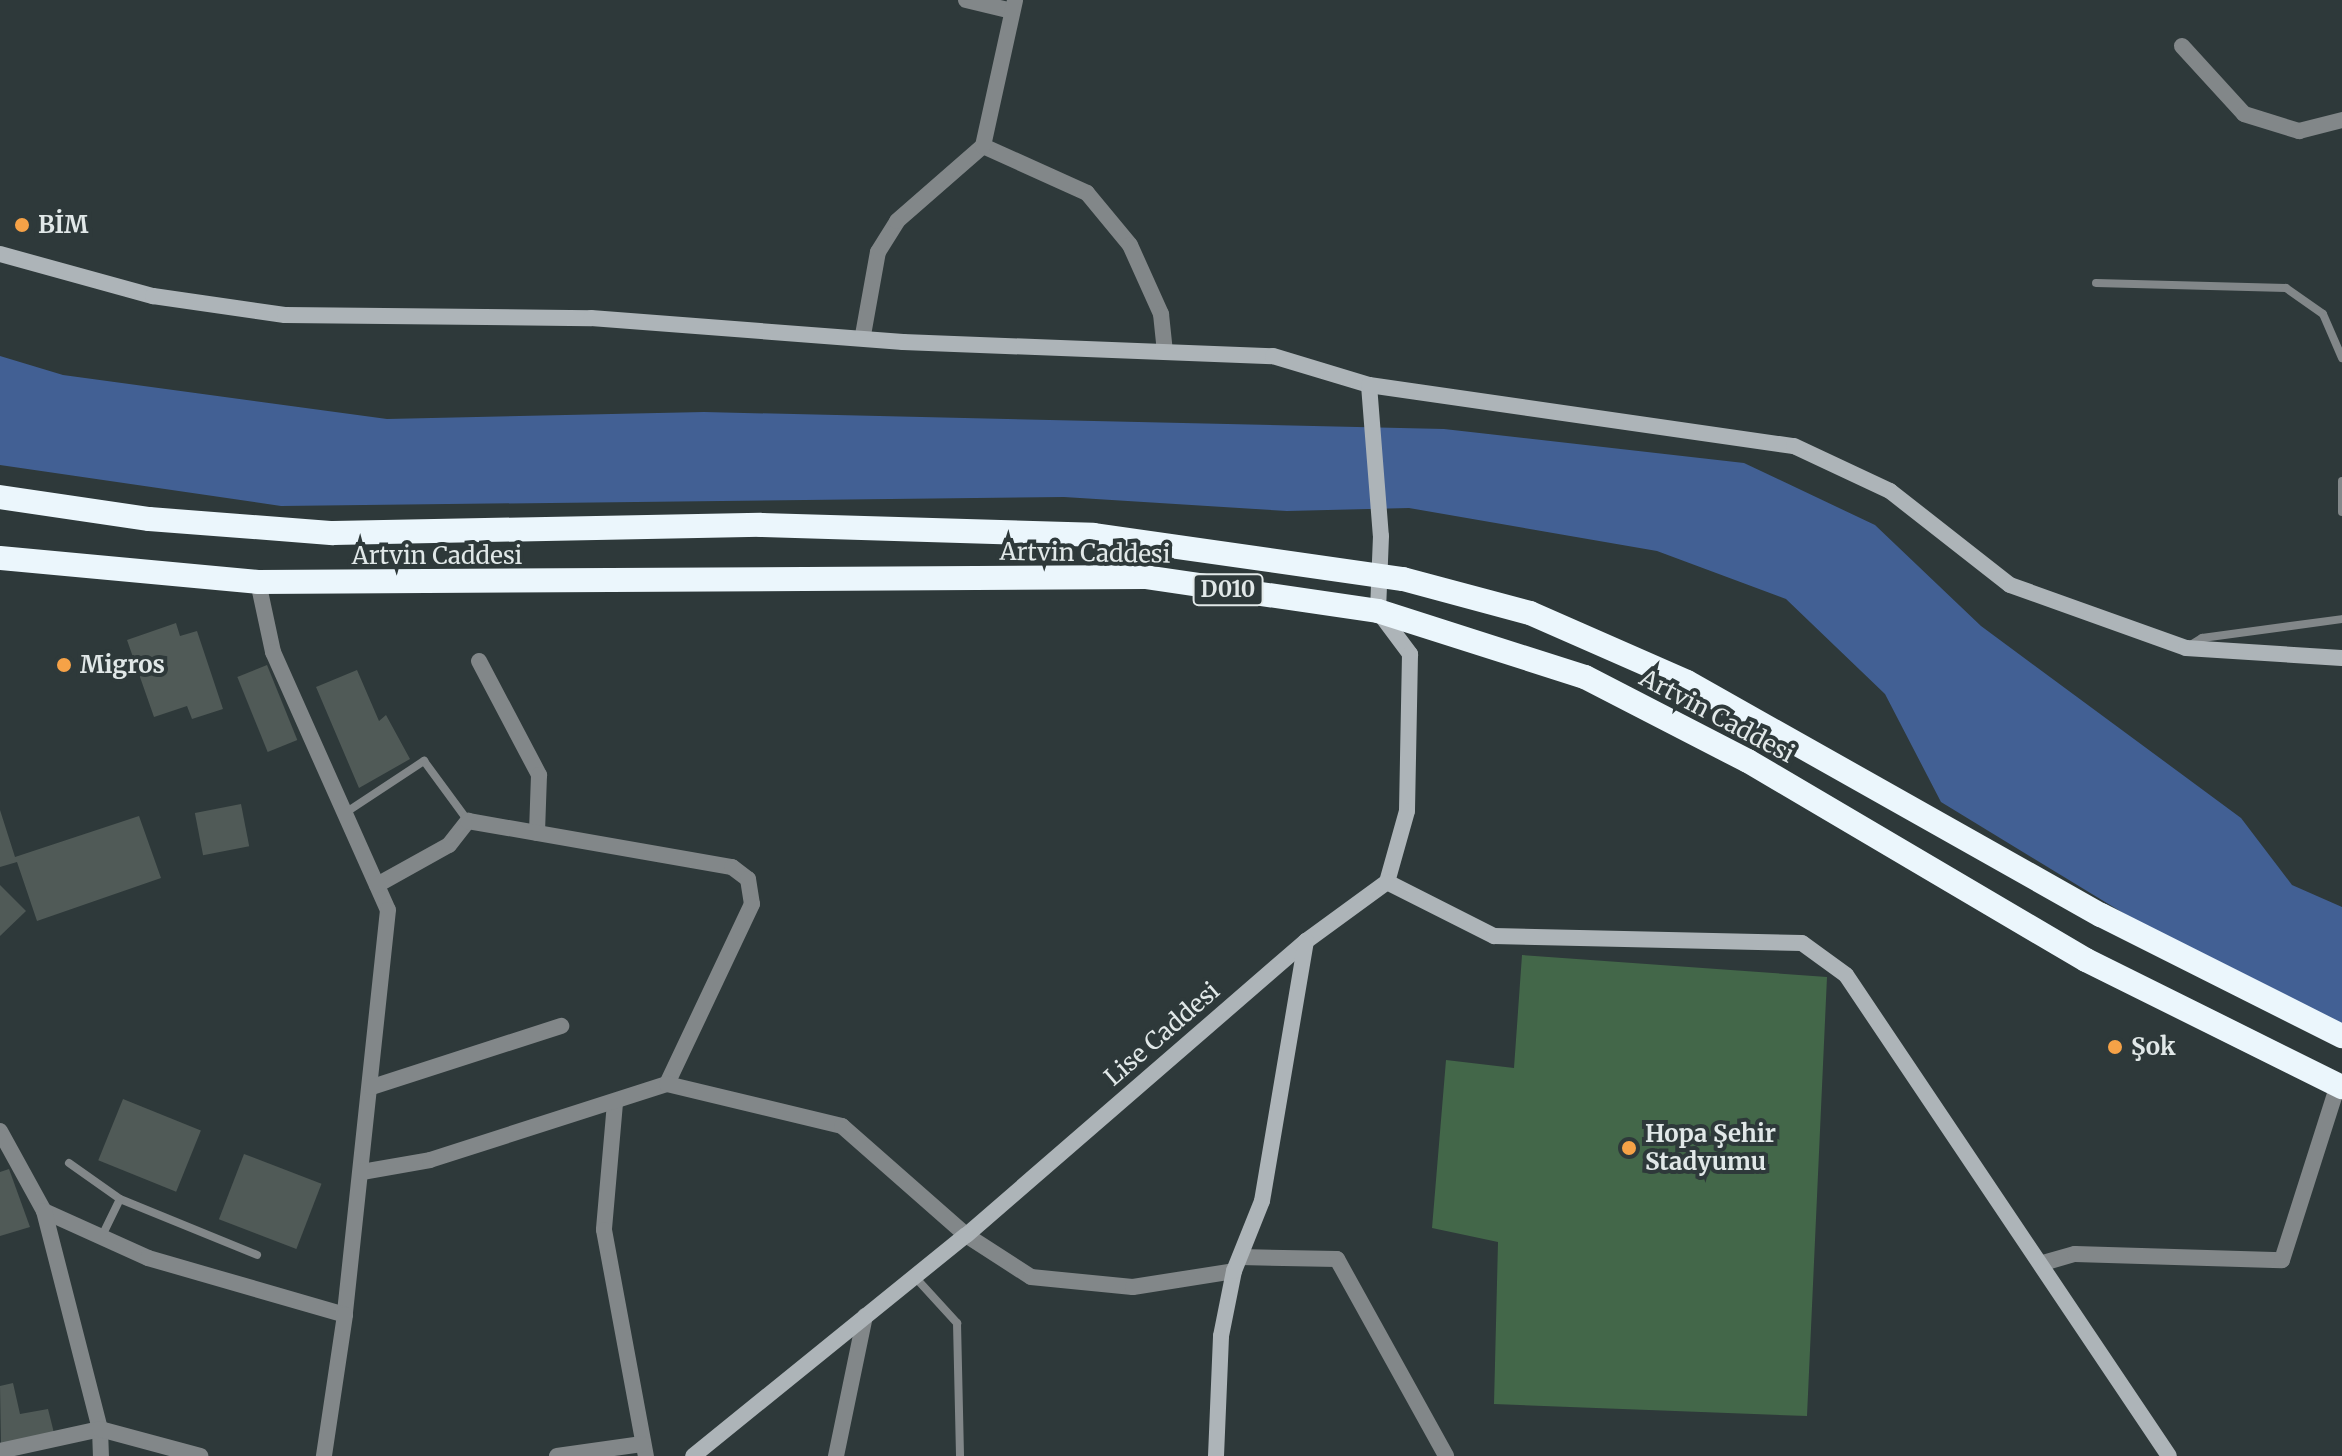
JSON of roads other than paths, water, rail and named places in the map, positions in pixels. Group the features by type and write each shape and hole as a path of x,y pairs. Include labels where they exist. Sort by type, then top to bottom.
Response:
{"highway":[{"name":"Artvin Caddesi","path":"0,497 149,519 333,533 761,525 1093,535 1382,576 1530,613 1687,682 2101,915 2342,1036"},
{"name":"Artvin Caddesi","path":"6,561 258,582 1145,577 1378,611 1585,677 1748,761 2086,960 2340,1086"}],"street":[{"path":"863,335 878,252 897,221 983,146 1014,5 966,0"},
{"path":"2182,46 2244,114 2299,131 2342,120"},
{"path":"983,146 1087,193 1130,245 1161,314 1165,352"},
{"path":"0,254 153,296 285,315 591,318 1273,356 1369,385 1794,446 1890,491 2010,585 2186,648 2342,658"},
{"path":"1369,385 1381,536 1382,576 1378,611 1410,654 1407,811 1387,882 1494,936 1802,943 1846,975 2043,1263 2169,1456"},
{"path":"258,582 273,652 388,910 388,960 345,1315 324,1456"},
{"path":"479,661 539,775 537,833"},
{"path":"377,885 449,845 468,821 732,867 748,879 752,904 667,1084"},
{"name":"Lise Caddesi","path":"693,1456 966,1235 1306,941 1387,882"},
{"path":"1216,1456 1221,1336 1237,1264 1262,1201 1306,941"},
{"path":"372,1087 561,1026"},
{"path":"362,1172 430,1160 667,1084 842,1126 966,1235 1031,1277 1082,1287 1237,1264 1337,1259 1446,1456"},
{"path":"2043,1263 2075,1254 2282,1260 2340,1086"},
{"path":"557,1456 644,1450 604,1230 615,1103"},
{"path":"0,1131 44,1211 100,1429 101,1456"},
{"path":"44,1211 101,1239 345,1315"},
{"path":"836,1456 865,1316"},
{"path":"0,1451 100,1429 200,1456"}],"lane":[{"path":"2096,283 2286,288 2323,314 2342,358"},
{"path":"2342,481 2342,512"},
{"path":"2186,648 2202,638 2342,619"},
{"path":"345,813 424,761 468,821"},
{"path":"69,1163 120,1199 257,1255"},
{"path":"101,1239 120,1199"},
{"path":"914,1276 957,1323 960,1456"}],"water":[{"path":"0,356 63,375 387,419 704,412 1444,429 1744,463 1875,525 1981,626 2241,818 2292,885 2342,907 2342,1030 2161,936 1941,802 1885,694 1786,599 1657,551 1409,508 1287,511 1064,497 281,506 0,465"}],"place":[{"name":"BİM","path":"22,225"},
{"name":"Migros","path":"64,665"},
{"name":"Şok","path":"2115,1047"},
{"name":"Hopa Şehir Stadyumu","path":"1629,1148"}]}
